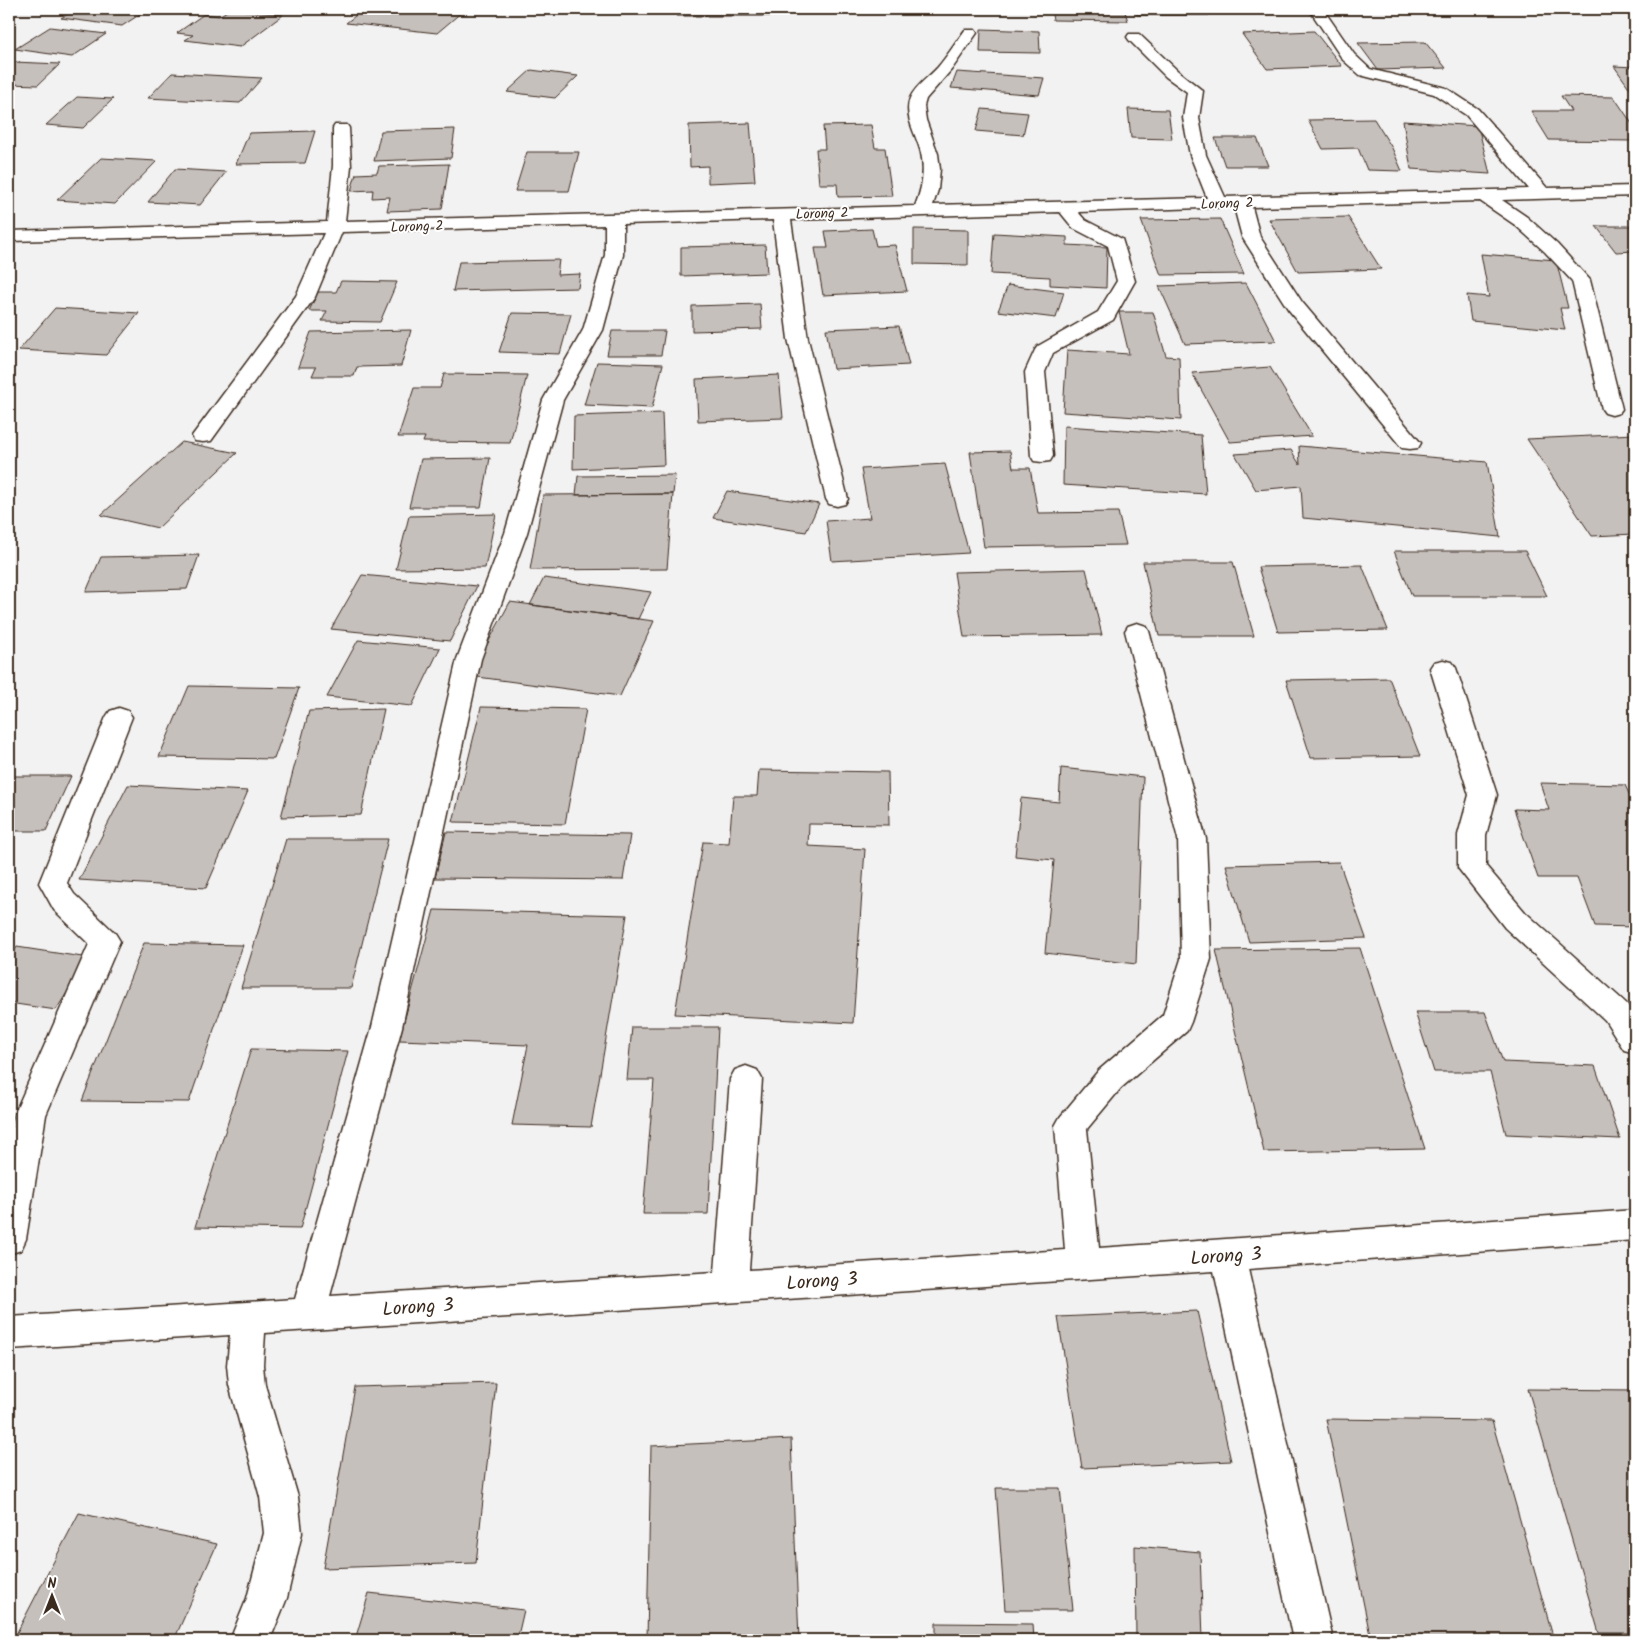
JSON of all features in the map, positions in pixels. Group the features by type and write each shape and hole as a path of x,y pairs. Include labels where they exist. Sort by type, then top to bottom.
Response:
{"street":[{"path":"1316,9 1348,56 1365,72 1440,91 1472,112 1543,194"},
{"path":"922,210 931,188 931,170 930,153 918,120 918,99 922,92 937,78 970,33"},
{"path":"1134,37 1172,74 1195,91 1191,118 1198,155 1219,204"},
{"path":"203,436 305,297 335,228 342,166 341,128"},
{"name":"Lorong 2","path":"9,236 1635,191"},
{"path":"1485,196 1521,221 1551,248 1580,280 1612,409"},
{"path":"1242,203 1251,237 1295,305 1410,443"},
{"path":"1042,456 1035,372 1045,350 1106,316 1126,281 1116,243 1079,224 1064,206"},
{"path":"781,214 798,339 836,499"},
{"path":"308,1314 387,1027 469,659 516,533 553,400 593,330 614,255 614,219"},
{"path":"1083,1263 1071,1126 1110,1079 1176,1022 1196,959 1192,839 1137,631"},
{"path":"1443,668 1484,795 1472,835 1472,868 1515,920 1616,1012 1635,1042"},
{"path":"9,1239 30,1115 105,941 64,902 53,883 119,717"},
{"path":"731,1286 746,1079"},
{"name":"Lorong 3","path":"9,1333 1228,1255 1635,1225"},
{"path":"1228,1255 1313,1640"},
{"path":"249,1317 245,1365 246,1385 279,1497 283,1533 267,1598 250,1640"}],"building":[{"path":"77,9 148,9 122,26 61,18"},
{"path":"230,9 283,15 240,47 185,40 193,35 177,33 204,14 219,16"},
{"path":"364,9 446,9 463,11 437,33 346,23"},
{"path":"678,9 778,9 778,16 677,16"},
{"path":"1051,9 1124,9 1128,21 1053,20"},
{"path":"1135,9 1207,9 1209,15 1137,15"},
{"path":"1225,9 1293,9 1294,10 1226,11"},
{"path":"50,27 106,34 72,57 15,49"},
{"path":"981,29 1039,31 1040,53 980,52"},
{"path":"1314,31 1342,66 1267,69 1242,34"},
{"path":"1425,42 1446,68 1378,70 1358,43"},
{"path":"14,62 60,64 38,85 9,84 9,67"},
{"path":"1614,66 1635,67 1635,96"},
{"path":"531,70 578,76 555,98 507,92"},
{"path":"957,72 1044,78 1039,95 951,88"},
{"path":"172,73 262,78 240,103 148,98"},
{"path":"1561,96 1614,97 1635,128 1635,141 1549,140 1531,111 1571,111"},
{"path":"77,97 113,99 83,128 46,125"},
{"path":"982,109 1028,113 1023,135 976,131"},
{"path":"1128,109 1168,110 1172,139 1131,138"},
{"path":"1374,119 1392,148 1402,171 1367,170 1358,148 1323,149 1308,120"},
{"path":"1403,121 1478,126 1490,174 1411,169"},
{"path":"750,123 755,181 708,183 708,166 690,167 689,125"},
{"path":"871,125 875,148 885,148 892,196 838,197 837,184 819,184 816,149 825,149 823,126"},
{"path":"455,129 451,158 374,161 381,131"},
{"path":"315,131 305,163 236,164 249,133"},
{"path":"1215,138 1257,138 1268,166 1225,166"},
{"path":"527,152 579,152 569,191 515,191"},
{"path":"101,158 157,161 115,204 57,200"},
{"path":"449,164 442,209 387,211 390,197 372,198 373,190 351,191 356,174 377,173 379,166"},
{"path":"175,169 226,172 200,205 148,202"},
{"path":"1348,217 1381,269 1298,272 1269,219"},
{"path":"1220,219 1244,274 1161,275 1141,220"},
{"path":"1596,226 1635,226 1635,251 1616,252"},
{"path":"872,229 876,246 895,245 907,291 823,295 815,248 828,248 825,231"},
{"path":"914,229 968,230 968,265 914,264"},
{"path":"994,233 1067,237 1067,245 1107,247 1106,288 1050,285 1050,277 991,274"},
{"path":"765,245 767,273 681,276 681,247"},
{"path":"1481,254 1556,260 1568,308 1560,308 1565,330 1471,321 1467,295 1489,297"},
{"path":"559,260 557,275 580,274 578,288 453,291 459,262"},
{"path":"341,281 397,282 380,322 322,321 327,311 309,311 318,292 336,292"},
{"path":"1246,283 1276,341 1185,344 1159,286"},
{"path":"1008,285 1064,292 1056,318 998,311"},
{"path":"760,304 762,329 692,331 692,306"},
{"path":"55,308 139,313 106,355 19,350"},
{"path":"1119,312 1153,312 1166,356 1179,357 1181,420 1063,412 1067,350 1129,354"},
{"path":"512,313 571,314 560,354 499,352"},
{"path":"899,326 909,365 833,369 826,329"},
{"path":"411,330 401,366 357,367 354,376 312,376 316,367 298,367 311,332"},
{"path":"612,331 665,331 661,355 607,355"},
{"path":"597,362 663,364 652,408 584,405"},
{"path":"1270,367 1312,436 1230,442 1192,373"},
{"path":"444,374 527,375 510,443 423,442 425,437 398,437 414,388 440,388"},
{"path":"779,375 783,418 698,421 696,379"},
{"path":"662,413 664,465 573,469 574,416"},
{"path":"1064,426 1201,435 1206,494 1063,485"},
{"path":"1635,434 1635,534 1592,536 1527,439"},
{"path":"182,442 237,453 158,528 101,515"},
{"path":"1299,446 1487,462 1500,537 1303,518 1301,486 1256,490 1235,454 1291,450 1300,465"},
{"path":"1010,451 1013,468 1030,468 1038,513 1118,512 1126,545 984,547 970,452"},
{"path":"490,458 481,507 409,507 421,459"},
{"path":"945,464 969,553 832,561 826,521 870,518 861,469"},
{"path":"675,475 673,494 576,495 578,476"},
{"path":"727,491 819,504 806,532 713,518"},
{"path":"673,494 667,569 530,570 543,495"},
{"path":"496,514 485,568 396,569 409,516"},
{"path":"1394,551 1525,551 1547,596 1412,596"},
{"path":"199,555 187,589 86,592 101,557"},
{"path":"1143,562 1233,562 1254,636 1159,636"},
{"path":"1362,565 1388,630 1278,632 1258,567"},
{"path":"1086,569 1102,635 964,637 954,572"},
{"path":"362,575 477,586 450,641 331,629"},
{"path":"544,578 651,592 638,619 530,605"},
{"path":"510,602 654,621 620,696 470,676"},
{"path":"358,640 440,648 412,706 327,697"},
{"path":"1389,678 1420,756 1311,758 1286,680"},
{"path":"189,686 299,688 274,759 159,757"},
{"path":"481,707 586,709 565,824 453,822"},
{"path":"384,709 361,815 281,817 309,711"},
{"path":"1061,768 1143,777 1136,964 1045,953 1054,860 1015,856 1021,798 1059,802"},
{"path":"759,770 888,772 889,825 809,824 808,846 865,849 853,1023 675,1014 703,842 729,843 733,796 757,796"},
{"path":"9,776 71,776 46,831 9,831"},
{"path":"1540,783 1625,785 1635,807 1635,927 1595,926 1577,878 1538,878 1514,809 1549,810"},
{"path":"128,785 248,791 206,888 79,880"},
{"path":"446,832 630,835 623,880 435,878"},
{"path":"286,839 388,839 351,988 241,988"},
{"path":"1339,862 1366,938 1249,942 1226,865"},
{"path":"434,910 627,915 591,1127 512,1125 528,1045 399,1040"},
{"path":"144,943 243,945 189,1102 82,1101"},
{"path":"17,947 89,958 56,1010 9,1003 9,959"},
{"path":"1360,948 1425,1149 1264,1152 1216,950"},
{"path":"1415,1012 1485,1012 1503,1062 1595,1066 1620,1139 1506,1134 1490,1072 1434,1072"},
{"path":"632,1027 718,1027 708,1214 643,1214 654,1080 627,1080"},
{"path":"251,1049 348,1051 300,1229 195,1227"},
{"path":"1197,1311 1231,1461 1082,1468 1058,1317"},
{"path":"496,1383 476,1563 323,1568 355,1387"},
{"path":"1528,1389 1635,1390 1635,1633 1599,1633"},
{"path":"1326,1419 1492,1421 1554,1640 1371,1640"},
{"path":"791,1439 799,1640 647,1640 651,1446"},
{"path":"996,1488 1060,1488 1073,1610 1005,1610"},
{"path":"79,1513 217,1544 174,1640 13,1640"},
{"path":"1135,1546 1200,1552 1203,1640 1136,1640"},
{"path":"369,1593 524,1610 517,1640 355,1640"},
{"path":"936,1623 1033,1624 1034,1640 936,1640"}]}
